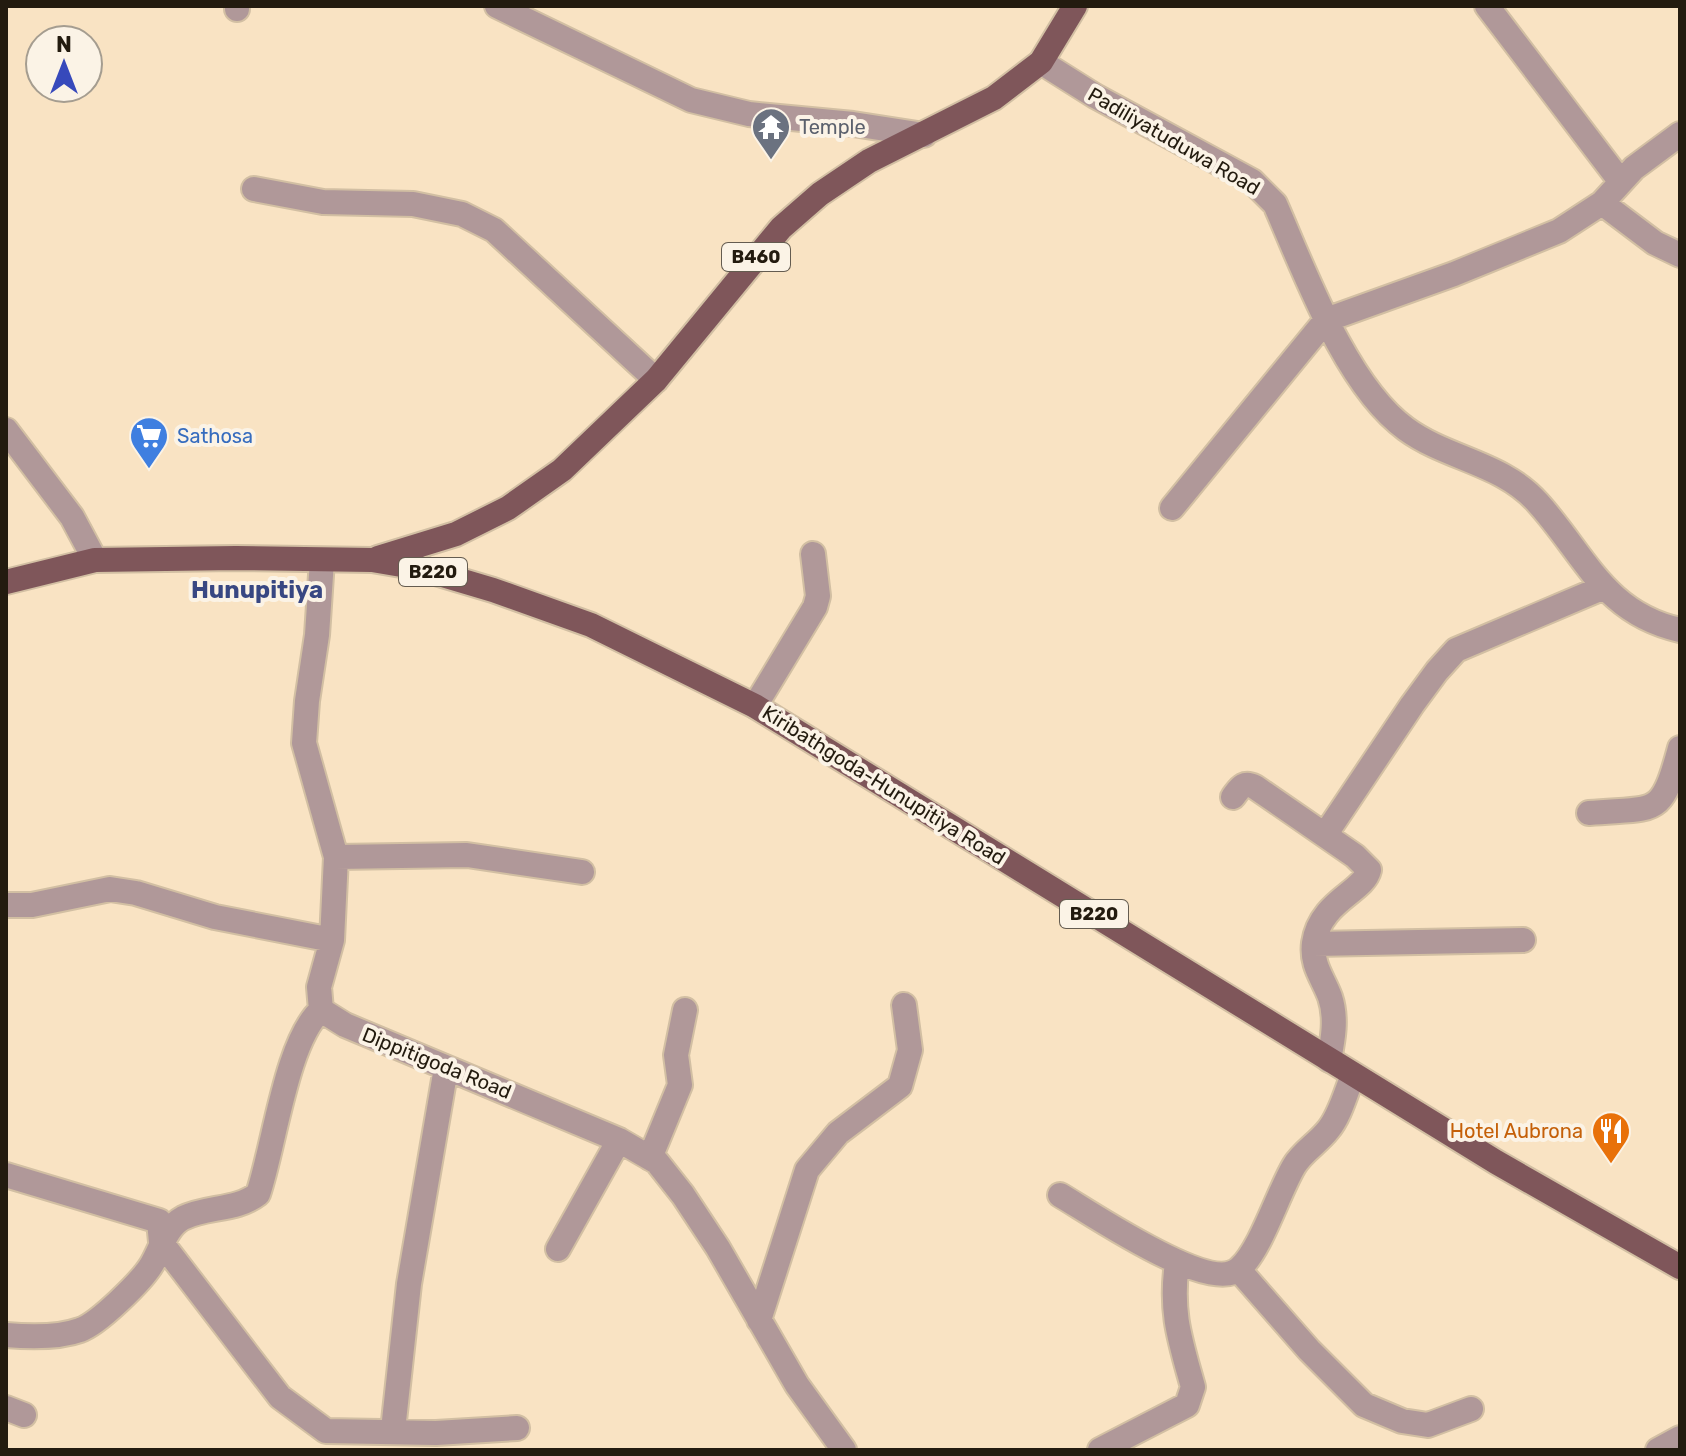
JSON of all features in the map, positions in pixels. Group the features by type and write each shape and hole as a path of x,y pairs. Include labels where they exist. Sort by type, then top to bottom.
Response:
{"main road":[{"name":"B460","path":"372,560 456,534 508,508 562,470 656,380 781,228 820,194 869,161 994,98 1041,62 1075,6"},
{"name":"Kiribathgoda-Hunupitiya Road","path":"6,582 95,560 372,560 419,568 591,625 755,706 1496,1162 1680,1267"}],"street":[{"path":"497,6 691,100 749,114 853,124 924,135"},
{"path":"1487,6 1621,182"},
{"name":"Padiliyatuduwa Road","path":"1041,62 1178,143 1252,181 1265,192 1275,204 1326,320 1364,385 1390,414 1406,429 1518,483 1538,503 1602,588 1645,617 1680,630"},
{"path":"1172,508 1326,320 1454,274 1559,231 1602,203 1656,150 1680,134"},
{"path":"254,189 323,202 413,204 473,219 494,230 656,380"},
{"path":"1602,203 1655,243 1680,255"},
{"path":"6,430 72,517 95,560"},
{"path":"755,706 815,607 818,596 813,554"},
{"path":"6,1335 45,1336 82,1330 119,1302 152,1265 161,1242 180,1219 246,1204 258,1194 279,1111 307,1025 321,1010 319,987 332,940 336,857 304,743 322,560"},
{"path":"1325,835 1412,705 1456,650 1602,588"},
{"path":"1589,813 1651,807 1661,801 1671,784 1680,748"},
{"path":"1233,797 1243,784 1248,783 1355,856 1369,870 1364,882 1331,907 1318,928 1314,944 1314,963 1330,997 1334,1014 1329,1060"},
{"path":"336,857 467,855 582,872"},
{"path":"6,905 32,905 110,889 136,893 215,917 332,940"},
{"path":"1314,944 1523,940"},
{"path":"759,1320 807,1170 838,1133 900,1086 910,1050 904,1005"},
{"name":"Dippitigoda Road","path":"321,1010 345,1025 619,1140 657,1162 683,1195 797,1385 844,1450"},
{"path":"650,1158 680,1085 676,1055 685,1010"},
{"path":"393,1430 409,1284 446,1068"},
{"path":"1060,1195 1177,1263 1208,1274 1228,1275 1239,1270 1255,1248 1296,1162 1331,1127 1353,1075"},
{"path":"558,1249 619,1140"},
{"path":"6,1175 159,1221 161,1242 280,1397 326,1431 436,1433 517,1428"},
{"path":"1100,1450 1187,1405 1192,1396 1193,1387 1175,1321 1173,1291 1177,1263"},
{"path":"1239,1270 1309,1350 1364,1405 1402,1421 1428,1425 1471,1409"},
{"path":"1658,1450 1680,1438"}],"place":[{"name":"Temple","path":"771,161"},
{"name":"Sathosa","path":"149,470"},
{"name":"Hotel Aubrona","path":"1611,1165"}],"district":[{"name":"Hunupitiya","path":"257,590"}]}
